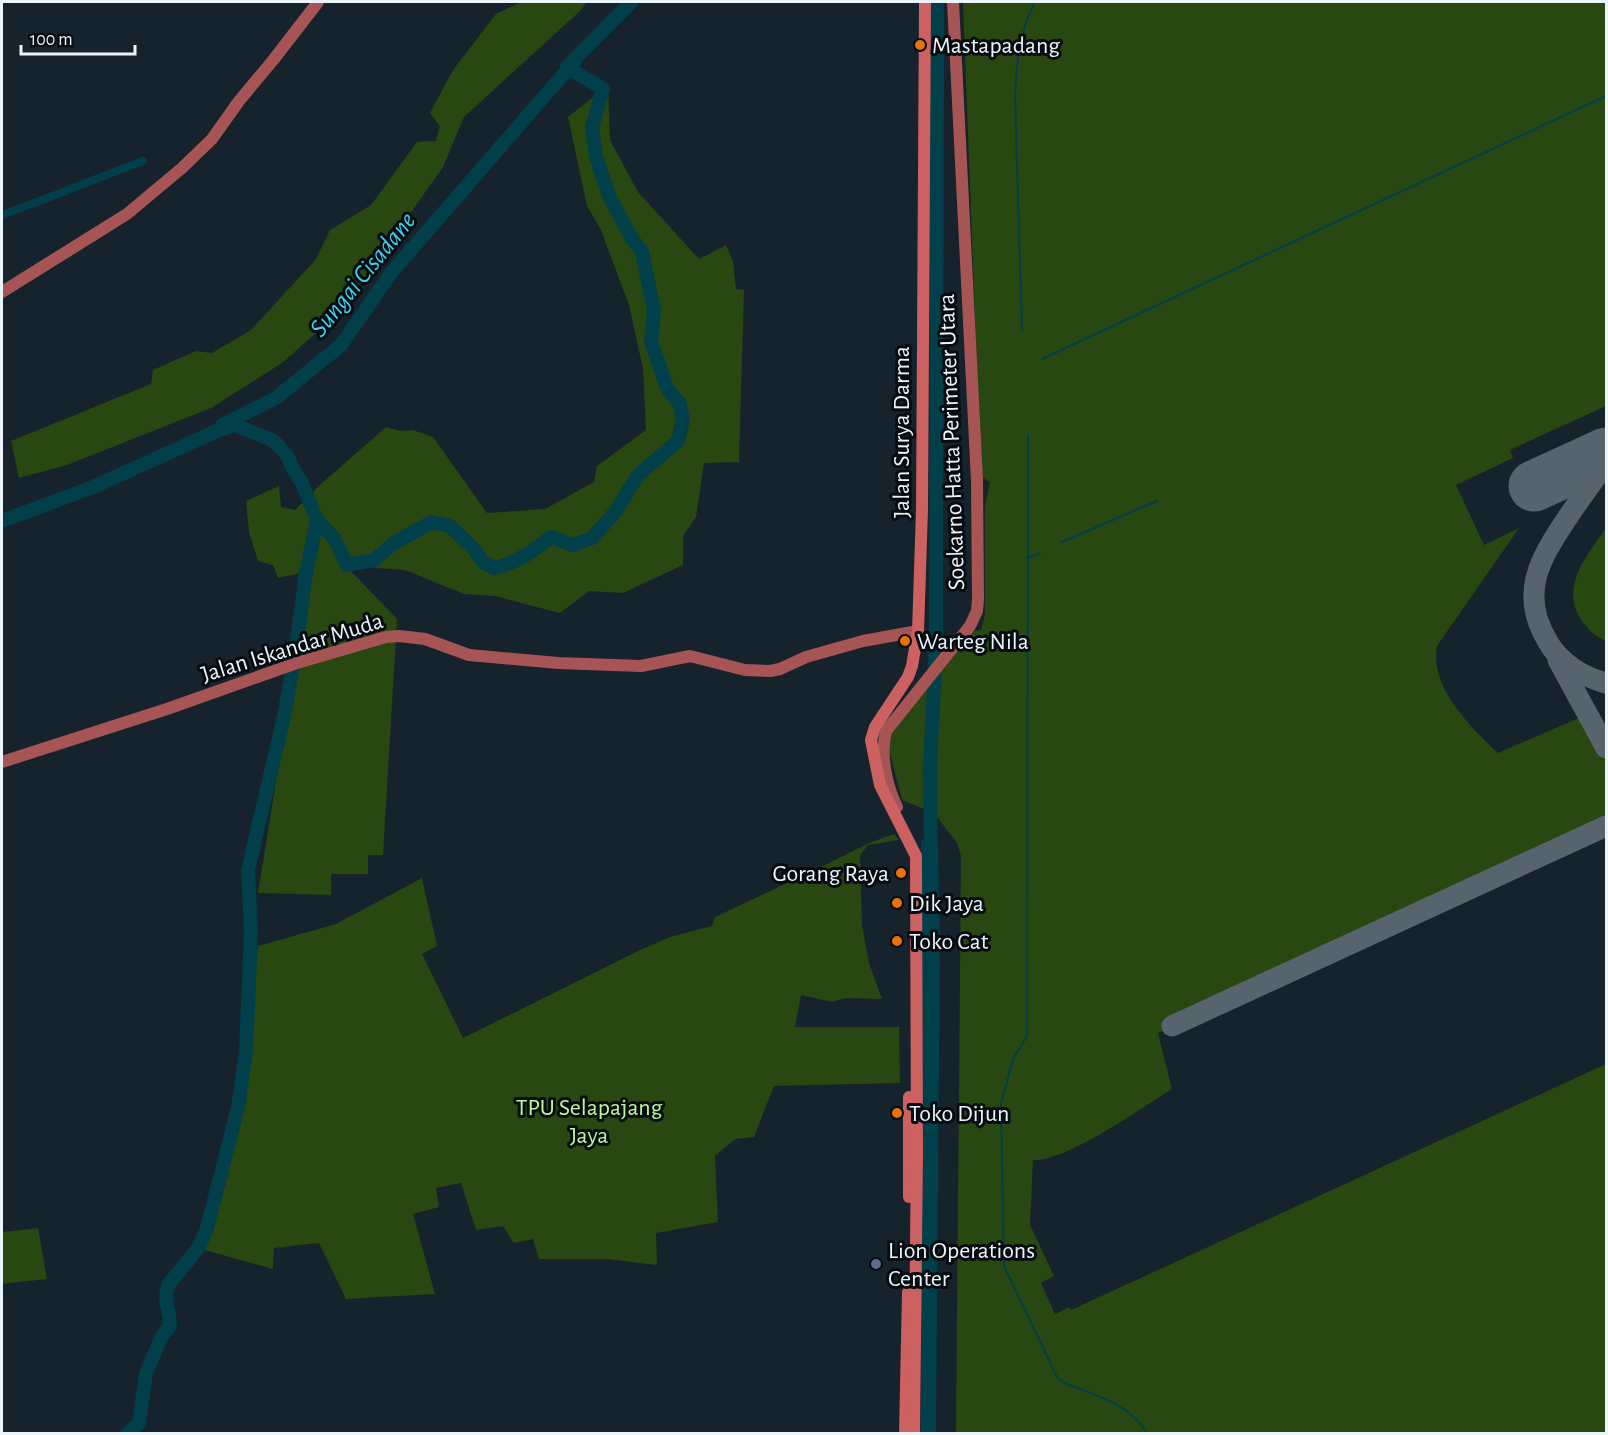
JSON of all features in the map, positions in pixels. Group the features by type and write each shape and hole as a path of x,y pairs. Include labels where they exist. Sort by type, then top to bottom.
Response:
{"main road":[{"name":"Jalan Surya Darma","path":"914,1434 917,1153 916,856 880,784 871,740 874,727 908,677 915,656 918,631 922,510 925,2"},
{"name":"Jalan Surya Darma","path":"905,1434 909,1249 909,844"}],"street":[{"path":"2,292 127,214 182,168 212,139 318,2"},
{"name":"Soekarno Hatta Perimeter Utara","path":"909,844 909,830 891,794 883,741 890,724 974,619 978,588 977,488 953,2"},
{"name":"Jalan Iskandar Muda","path":"2,762 167,710 291,664 399,636 425,639 469,655 558,663 641,666 690,656 745,670 770,671 806,657 863,641 918,631"}],"green space":[{"path":"521,2 587,2 464,117 443,167 342,310 282,363 211,408 67,465 19,478 11,441 151,384 153,370 196,351 212,353 251,330 316,259 330,230 371,205 417,142 436,141 440,126 430,113 453,70 496,14"},
{"path":"963,2 1606,2 1606,406 1510,450 1513,458 1456,485 1484,545 1519,528 1437,646 1436,661 1439,676 1454,705 1498,753 1588,714 1606,748 1606,820 1589,834 1158,1033 1172,1089 1083,1143 1047,1158 1033,1160 1030,1225 1054,1276 1041,1283 1055,1314 1069,1307 1071,1310 1606,1064 1606,1433 956,1433 961,856 957,843 934,813 902,800 886,734 973,631 981,630 985,614 985,506 990,482 981,477"},
{"path":"608,85 610,140 638,192 699,259 726,245 733,261 736,289 744,290 739,462 704,463 696,517 683,536 683,565 623,593 589,591 560,613 495,596 464,594 405,570 346,566 397,619 383,855 368,855 368,874 331,874 331,895 258,893 310,571 278,578 273,565 258,561 249,532 246,501 279,486 281,507 295,510 386,427 400,431 413,430 433,437 487,513 545,509 594,482 597,466 646,430 643,369 629,305 601,230 587,206 568,117"},
{"path":"1606,528 1606,641 1587,628 1574,604 1573,592 1579,569"},
{"name":"TPU Selapajang Jaya","path":"894,834 899,840 868,845 860,855 862,925 869,963 882,999 845,998 832,1002 801,995 795,1027 899,1027 900,1083 774,1086 754,1137 735,1139 715,1156 718,1222 656,1233 657,1265 607,1259 539,1259 533,1239 514,1243 503,1226 476,1230 461,1183 436,1188 439,1207 413,1214 435,1294 346,1299 319,1243 274,1248 273,1269 204,1250 227,1179 246,1059 258,946 336,924 422,878 437,946 422,954 463,1038 638,951 670,937 712,926 715,917 869,843"},
{"path":"38,1228 47,1279 2,1284 2,1232"}],"water":[{"path":"930,838 938,845 940,945 936,1434 921,1433 921,841"}],"waterway":[{"path":"2,521 93,487 219,430 235,425 272,440 280,447 302,483 317,520 334,538 347,565 374,560 394,543 432,522 450,526 474,549 483,562 494,568 517,560 551,537 573,545 592,538 616,511 638,475 678,441 683,420 680,404 667,388 651,341 654,310 642,252 631,237 609,196 596,156 592,127 603,89 567,67 631,2"},
{"path":"931,855 930,769 936,642 937,2"},
{"path":"1022,330 1015,85 1022,37 1035,2"},
{"name":"Sungai Cisadane","path":"222,425 276,398 341,345 391,273 575,61"},
{"path":"1042,359 1606,96"},
{"path":"70,189 143,161"},
{"path":"2,215 66,191"},
{"path":"1028,435 1027,1036 1013,1059 1001,1104 1004,1266 1057,1377 1064,1383 1100,1396 1121,1407 1131,1414 1148,1434"},
{"path":"1062,542 1157,501"},
{"path":"127,1434 139,1423 146,1373 161,1338 170,1325 166,1300 167,1289 199,1247 207,1228 238,1107 246,1051 251,931 248,870 284,716 305,579 317,520"},
{"path":"1028,558 1040,553"}],"taxiway":[{"path":"1606,464 1548,549 1536,578 1534,593 1539,625 1553,650 1573,668 1606,683"},
{"path":"1558,660 1606,748"},
{"path":"1172,1026 1606,826"}],"runway":[{"path":"1534,486 1606,453"}],"place":[{"name":"Mastapadang","path":"920,45"},
{"name":"Warteg Nila","path":"905,641"},
{"name":"Gorang Raya","path":"901,873"},
{"name":"Dik Jaya","path":"897,903"},
{"name":"Toko Cat","path":"897,941"},
{"name":"Toko Dijun","path":"897,1113"},
{"name":"Lion Operations Center","path":"876,1264"}]}
